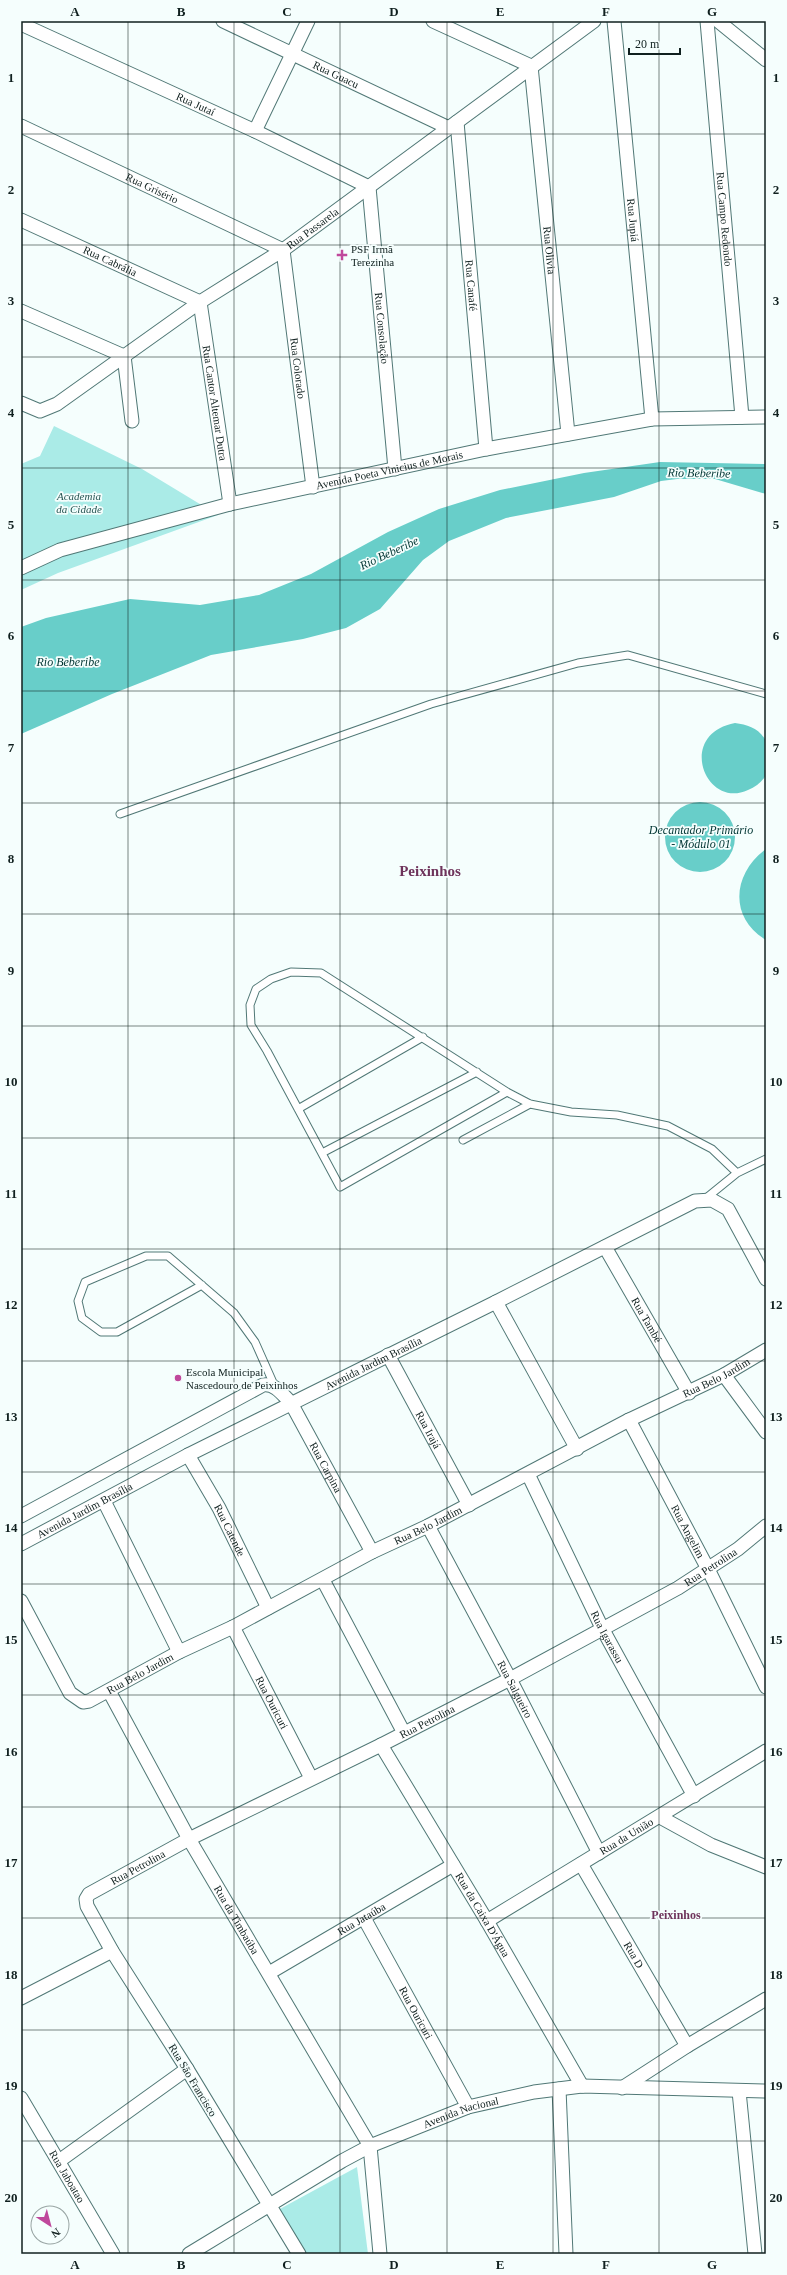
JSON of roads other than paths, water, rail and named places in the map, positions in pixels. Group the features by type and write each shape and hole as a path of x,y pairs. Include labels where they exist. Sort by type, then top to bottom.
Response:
{"street":[{"name":"Rua Guacu","path":"223,21 453,125"},
{"path":"255,131 294,53 308,21"},
{"path":"433,21 531,66"},
{"name":"Rua Passarela","path":"21,403 40,411 50,408 200,302 283,250 594,21"},
{"name":"Rua Jupiá","path":"614,21 652,419"},
{"name":"Rua Campo Redondo","path":"707,21 742,417"},
{"path":"718,21 766,60"},
{"name":"Rua Jutaí","path":"21,24 255,131 369,187"},
{"name":"Rua Olivia","path":"531,66 568,434"},
{"name":"Rua Canafé","path":"453,125 486,449"},
{"name":"Rua Grisério","path":"21,126 283,250"},
{"name":"Rua Consolação","path":"369,187 395,469"},
{"name":"Rua Cabrália","path":"21,220 200,302"},
{"name":"Rua Colorado","path":"283,250 313,487"},
{"name":"Rua Cantor Altemar Dutra","path":"200,302 230,504"},
{"path":"21,311 124,356 132,421"},
{"name":"Avenida Poeta Vinicius de Morais","path":"21,568 60,550 230,504 486,449 652,419 766,417"},
{"path":"705,1199 720,1203 728,1209 766,1279"},
{"name":"Avenida Jardim Brasília","path":"21,1544 188,1455 695,1201 705,1199"},
{"name":"Rua També","path":"605,1247 689,1393"},
{"path":"496,1302 577,1449"},
{"name":"Rua Belo Jardim","path":"21,1601 70,1693 83,1702 89,1701 179,1652 233,1627 324,1580 372,1552 428,1526 630,1420 724,1375 766,1350"},
{"name":"Rua Irajá","path":"388,1355 469,1505"},
{"path":"724,1375 766,1432"},
{"path":"21,1516 263,1385 275,1387"},
{"name":"Rua Carpina","path":"275,1387 292,1403 372,1552"},
{"name":"Rua Angelim","path":"630,1420 708,1569 766,1687"},
{"name":"Rua Catende","path":"188,1455 219,1508 268,1608"},
{"name":"Rua Igarassu","path":"528,1474 602,1628 694,1796"},
{"path":"104,1501 179,1652"},
{"name":"Rua Salgueiro","path":"428,1526 510,1679 598,1853"},
{"name":"Rua Petrolina","path":"87,1906 86,1899 89,1894 98,1888 189,1839 381,1745 510,1679 678,1588 708,1569 766,1526"},
{"path":"324,1580 404,1733"},
{"name":"Rua Ouricuri","path":"233,1627 311,1778"},
{"name":"Rua da Timbaúba","path":"109,1691 189,1839 370,2146"},
{"name":"Rua da Caixa D'Água","path":"381,1745 487,1921 582,2086"},
{"name":"Rua da União","path":"487,1921 660,1817 766,1751"},
{"path":"660,1817 711,1845 766,1867"},
{"name":"Rua D","path":"581,1864 687,2046"},
{"name":"Rua Jataúba","path":"269,1973 453,1865"},
{"name":"Rua São Francisco","path":"87,1906 112,1951 187,2069 299,2254"},
{"name":"Rua Ouricuri","path":"364,1918 468,2107"},
{"path":"21,1998 112,1951"},
{"path":"622,2088 687,2046 766,1999"},
{"path":"59,2161 187,2069"},
{"name":"Avenida Nacional","path":"189,2254 268,2204 370,2146 468,2107 534,2092 582,2086 766,2091"},
{"path":"559,2089 566,2254"},
{"path":"739,2091 755,2254"},
{"name":"Rua Jaboatao","path":"21,2098 113,2254"},
{"path":"370,2146 380,2254"}],"lane":[{"path":"120,814 431,704 578,663 628,654 766,694"},
{"path":"507,1092 340,1187 251,1025 250,1004 256,989 271,979 291,972 321,973 507,1092 530,1104 571,1112 617,1115 668,1126 712,1149 736,1173"},
{"path":"298,1109 423,1037"},
{"path":"322,1153 477,1072"},
{"path":"463,1140 530,1104"},
{"path":"705,1199 736,1173 766,1160"},
{"path":"202,1285 117,1332 101,1332 82,1318 78,1301 85,1282 146,1256 168,1256 202,1285 234,1313 255,1342 275,1387"}],"water":[{"name":"Rio Beberibe","path":"660,462 766,464 766,494 715,479 677,479 661,481 614,497 506,518 449,541 423,560 380,609 346,628 303,639 211,655 112,694 21,734 21,627 46,618 130,599 200,605 259,595 311,574 388,532 439,509 500,490 584,473"},
{"path":"735,723 757,730 766,741 766,775 761,782 754,787 748,790 733,793 720,790 709,780 703,768 702,754 706,741 717,730"},
{"name":"Decantador Primário - Módulo 01","path":"700,802 713,805 725,812 732,824 735,837 732,850 725,862 713,869 700,872 687,869 675,862 668,850 665,837 668,824 675,812 687,805"},
{"path":"766,849 766,940 754,930 745,919 739,895 741,882 747,870 755,859"}],"place":[{"name":"PSF Irmã Terezinha","path":"342,255"},
{"name":"Escola Municipal Nascedouro de Peixinhos","path":"178,1378"}],"district":[{"name":"Peixinhos","path":"430,871"},
{"name":"Peixinhos","path":"676,1915"}],"park label":[{"name":"Academia da Cidade","path":"79,502"}]}
